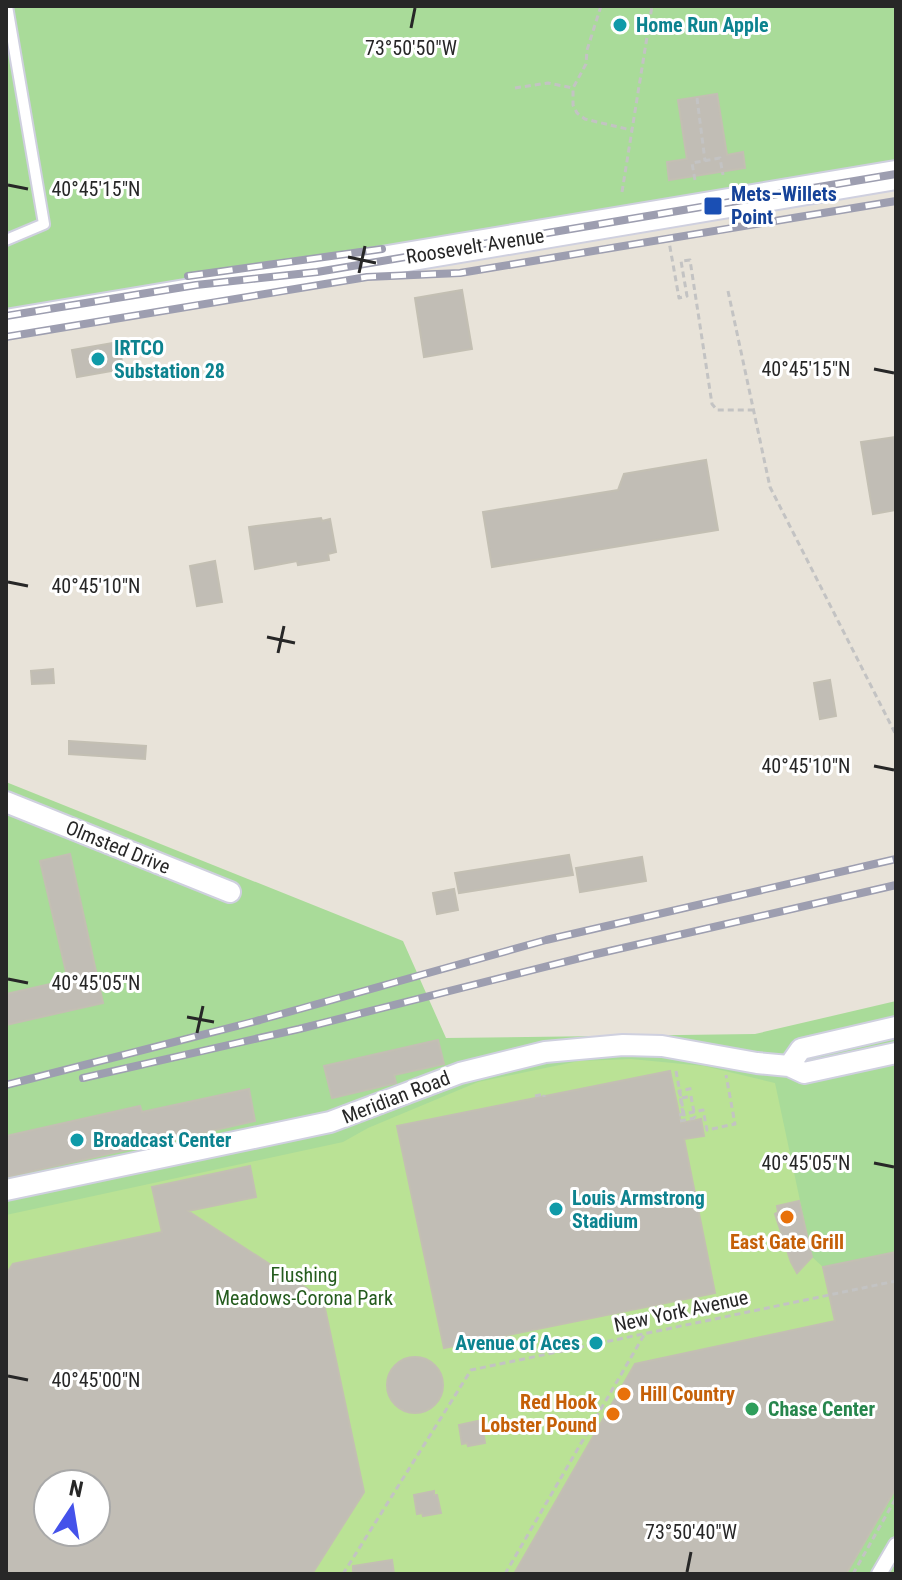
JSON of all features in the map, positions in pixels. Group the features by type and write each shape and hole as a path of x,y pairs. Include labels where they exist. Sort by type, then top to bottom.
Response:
{"main road":[{"name":"Roosevelt Avenue","path":"6,324 896,175"}],"street":[{"name":"Olmsted Drive","path":"6,802 230,892"},
{"path":"789,1066 801,1049 896,1027"},
{"name":"Meridian Road","path":"6,1190 330,1122 460,1073 545,1052 623,1045 662,1046 789,1066 804,1073 896,1053"},
{"path":"879,1574 896,1545"}],"lane":[{"path":"6,240 44,224 7,6"}],"path":[{"path":"601,6 587,50 586,64 573,88 573,105 585,119 631,130"},
{"path":"622,192 652,6"},
{"path":"515,88 548,83 573,88"},
{"path":"697,98 705,161"},
{"path":"695,180 692,163 720,158 723,175"},
{"path":"668,236 679,298 687,296 681,261 690,260 712,404 717,410 753,410"},
{"path":"728,291 770,487 896,735"},
{"path":"676,1071 682,1118"},
{"path":"682,1118 703,1110 707,1130 735,1124 726,1075"},
{"path":"682,1118 679,1091 694,1088"},
{"path":"535,1096 544,1094 544,1097"},
{"path":"682,1118 686,1119 682,1098 691,1096 695,1118 682,1118"},
{"name":"New York Avenue","path":"343,1574 471,1370 896,1281"},
{"path":"505,1574 645,1333"},
{"path":"853,1574 896,1498"}],"green space":[{"path":"6,6 896,6 896,175 6,324"},
{"name":"Flushing Meadows-Corona Park","path":"6,782 403,941 446,1038 755,1034 896,1001 896,1574 6,1574"},
{"name":"Flushing Meadows-Corona Park","path":"631,1059 704,1066 775,1083 812,1257 823,1267 835,1320 896,1337 896,1488 846,1574 6,1574 6,1215 343,1142 368,1128 478,1082 579,1061"}],"building":[{"path":"717,94 727,155 743,152 745,168 669,180 667,162 687,159 678,100"},
{"path":"462,290 472,349 424,357 415,298"},
{"name":"IRTCO Substation 28","path":"119,342 123,369 77,377 72,350"},
{"path":"896,437 896,510 873,514 861,442"},
{"path":"706,460 718,530 492,567 483,512 618,490 624,474"},
{"path":"321,518 322,521 330,519 336,552 328,554 329,560 298,565 297,561 255,569 249,527"},
{"path":"215,561 222,602 197,606 190,566"},
{"path":"53,669 54,683 32,684 31,671"},
{"path":"830,680 836,716 820,719 814,683"},
{"path":"69,741 146,746 145,759 69,754"},
{"path":"70,854 103,1003 6,1025 6,994 68,980 40,861"},
{"path":"569,855 573,875 459,893 455,873"},
{"path":"642,857 646,881 580,892 576,868"},
{"path":"454,889 458,910 437,914 433,893"},
{"path":"438,1040 444,1064 394,1075 396,1083 332,1098 324,1066"},
{"name":"Louis Armstrong Stadium","path":"670,1071 681,1123 701,1119 704,1136 684,1139 715,1293 444,1348 397,1126"},
{"name":"Broadcast Center","path":"249,1089 255,1121 6,1177 6,1136 140,1106 142,1112"},
{"path":"250,1166 256,1197 188,1211 323,1299 364,1492 312,1574 6,1574 6,1274 13,1264 162,1232 152,1187"},
{"path":"799,1201 812,1257 797,1273 775,1214 778,1212 777,1206"},
{"name":"Chase Center","path":"896,1252 896,1488 846,1574 514,1574 635,1364 835,1321 823,1267"},
{"path":"415,1357 435,1365 443,1385 435,1405 415,1413 395,1405 387,1385 395,1365"},
{"path":"478,1421 482,1425 485,1443 462,1444 459,1425"},
{"path":"434,1491 441,1513 417,1514 414,1495"},
{"path":"392,1560 394,1574 353,1574 353,1566"}],"railway":[{"path":"6,316 196,285 317,272 896,174"},
{"path":"6,337 367,277 460,273 896,201"},
{"path":"188,276 382,249"},
{"path":"6,1085 260,1020 546,940 896,859"},
{"path":"83,1078 896,885"}],"place":[{"name":"Home Run Apple","path":"620,25"},
{"name":"Mets–Willets Point","path":"713,206"},
{"name":"IRTCO Substation 28","path":"98,359"},
{"name":"Broadcast Center","path":"77,1140"},
{"name":"Louis Armstrong Stadium","path":"556,1209"},
{"name":"East Gate Grill","path":"787,1217"},
{"name":"Avenue of Aces","path":"596,1343"},
{"name":"Hill Country","path":"624,1394"},
{"name":"Chase Center","path":"752,1409"},
{"name":"Red Hook Lobster Pound","path":"613,1414"}]}
